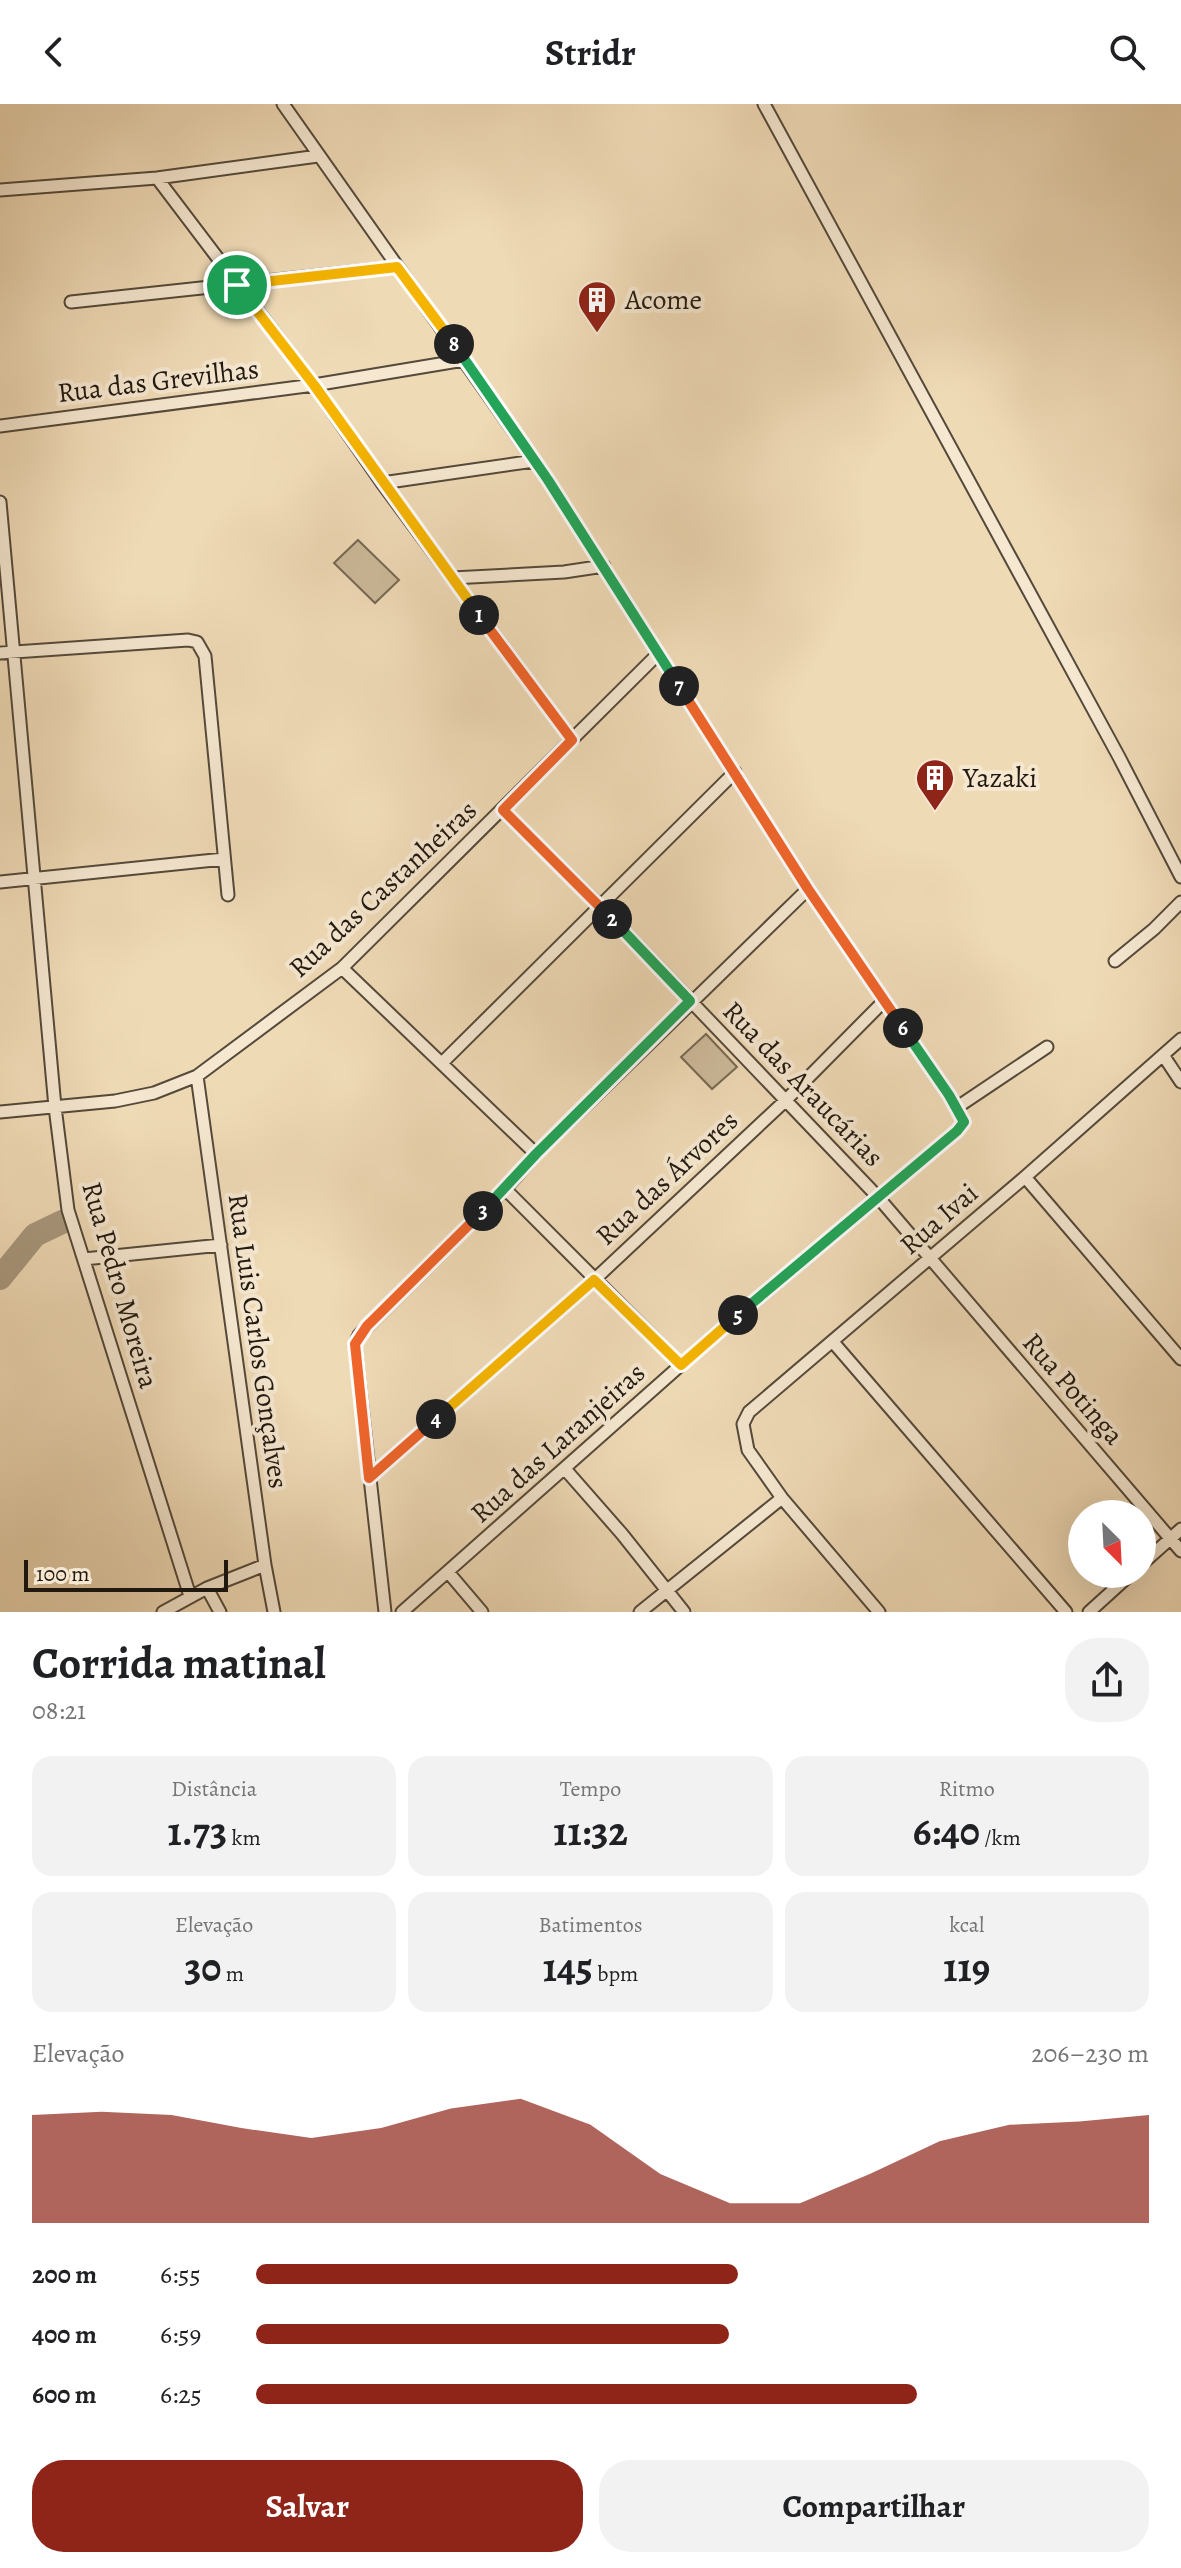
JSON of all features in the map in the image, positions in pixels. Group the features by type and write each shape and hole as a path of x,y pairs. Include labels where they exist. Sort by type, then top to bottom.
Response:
{"street":[{"path":"283,104 534,461 808,889 956,1108 1047,1047"},
{"path":"764,104 1119,757 1181,877"},
{"path":"0,190 157,178 318,156"},
{"path":"157,178 314,385 382,483 572,740"},
{"path":"71,302 397,267"},
{"name":"Rua das Grevilhas","path":"0,426 314,385 464,360"},
{"path":"382,483 534,461"},
{"name":"Rua Pedro Moreira","path":"0,502 55,1107 68,1210 190,1596"},
{"path":"452,578 564,572 604,566"},
{"path":"0,653 188,640 197,642 205,656 228,895"},
{"name":"Rua das Castanheiras","path":"0,1112 115,1101 154,1093 197,1076 342,968 658,654"},
{"path":"442,1063 735,772"},
{"name":"Rua das Araucárias","path":"503,810 786,1100 877,1196 929,1259"},
{"path":"0,882 224,859"},
{"path":"385,1612 355,1344 367,1326 505,1189 536,1154 808,889"},
{"path":"1115,961 1181,902"},
{"path":"342,968 536,1154"},
{"name":"Rua das Árvores","path":"369,1478 594,1280 786,1100 884,1001"},
{"name":"Rua Ivai","path":"782,1498 744,1441 743,1424 749,1412 1163,1055 1179,1046"},
{"path":"1163,1055 1181,1082"},
{"name":"Rua Luis Carlos Gonçalves","path":"197,1076 274,1612"},
{"name":"Rua das Laranjeiras","path":"402,1612 681,1365 957,1131 964,1122 956,1108"},
{"path":"1025,1177 1181,1359"},
{"path":"505,1189 681,1365"},
{"path":"84,1259 221,1245"},
{"name":"Rua Potinga","path":"929,1259 1181,1551"},
{"path":"833,1342 1066,1612"},
{"path":"565,1469 684,1612"},
{"path":"640,1612 782,1498 879,1612"},
{"path":"1156,1551 1181,1529"},
{"path":"163,1612 207,1588 265,1565"},
{"path":"448,1572 482,1612"},
{"path":"207,1588 220,1612"},
{"path":"1089,1612 1116,1588"}],"shaded area":[{"path":"358,540 399,580 375,603 334,563"},
{"path":"706,1034 737,1067 712,1089 681,1057"}],"waterway":[{"path":"0,1278 35,1235 62,1222"}],"place":[{"name":"Acome","path":"597,334"},
{"name":"Yazaki","path":"935,812"}],"route":[{"path":"397,267 548,480 808,889 949,1095 964,1122 681,1365 594,1280 369,1478 355,1344 359,1335 690,1001 503,810 572,740 382,483 314,385 237,285 397,267"}]}
